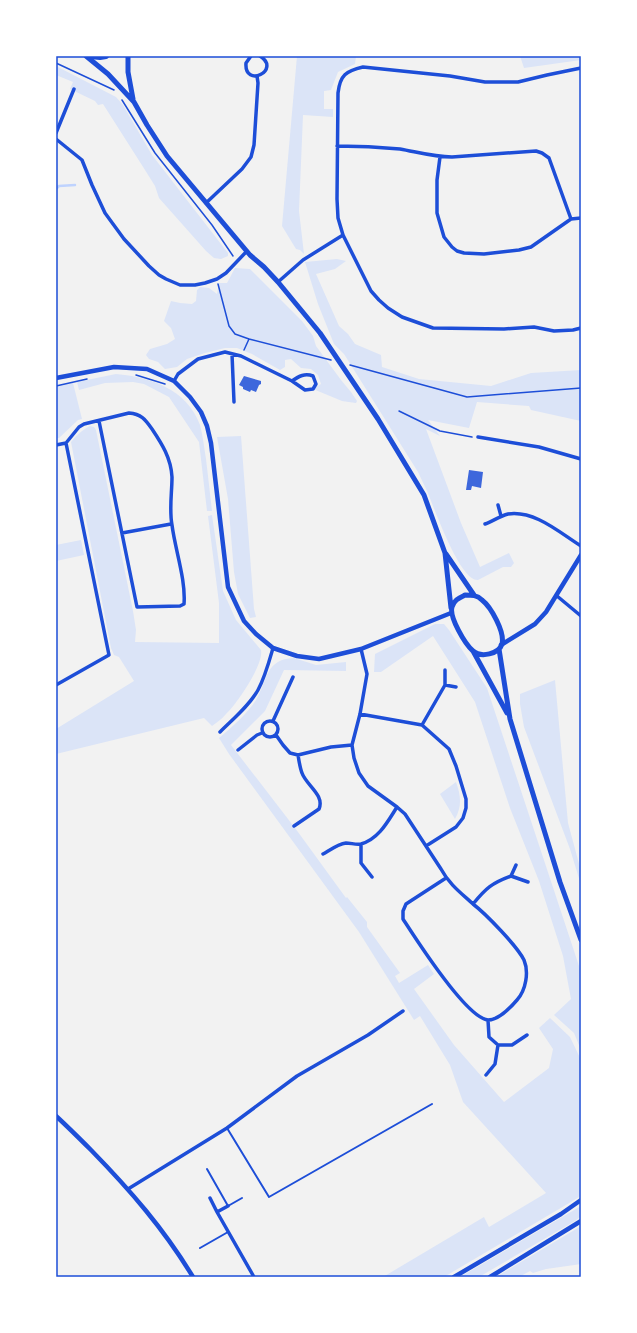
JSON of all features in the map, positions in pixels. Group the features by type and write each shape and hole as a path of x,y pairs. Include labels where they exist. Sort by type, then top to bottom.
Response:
{"highway":[{"path":"90,56 106,56"}],"main road":[{"path":"86,56 113,79 134,102 158,144 206,204 247,251 278,282 347,368 424,495 445,553 451,611 461,635 473,651 510,719"},
{"path":"128,56 129,78 134,102"},
{"path":"445,553 474,595 483,600 495,617 502,631 500,647 510,719 560,882 581,940"},
{"path":"451,611 458,598 465,595 474,595"},
{"path":"473,651 482,654 490,654 500,647"}],"street":[{"path":"251,56 247,60 245,66 250,75 257,76 263,74 266,68 266,62 260,56"},
{"path":"581,68 518,82 485,82 450,76 363,66 349,71 342,77 339,84 338,93 336,200 338,218 343,235 371,291 388,308 402,317 433,328 504,329 534,327 554,331 581,328"},
{"path":"206,204 242,169 251,157 254,145 258,83 257,76"},
{"path":"56,133 74,90"},
{"path":"56,139 82,160 105,213 135,251 159,275 180,285 205,283 226,273 247,251"},
{"path":"337,146 364,146 400,149 440,157 466,157 528,152 542,153 549,158 572,219"},
{"path":"440,157 437,180 438,213 444,237 457,251 464,253 484,254 531,247 572,219 581,218"},
{"path":"278,282 303,260 343,235"},
{"path":"174,381 178,374 198,359 225,352 241,356 292,380 305,390 313,389 316,384 313,376 307,374 298,376 292,380"},
{"path":"232,354 234,402"},
{"path":"56,378 114,367 147,369 174,381 190,397 202,412 207,426 212,451 228,587 244,621 256,634 274,648 297,656 318,659 361,649 451,611"},
{"path":"56,445 66,443 79,427 84,424 129,413 136,414 144,418 162,443 169,462 172,476 170,494 171,524 185,592 184,604 175,607 137,607 99,421"},
{"path":"478,438 539,447 581,459"},
{"path":"56,685 109,655 66,443"},
{"path":"498,505 502,516"},
{"path":"485,524 502,516 517,514 528,515 539,520 581,546"},
{"path":"122,533 171,524"},
{"path":"500,647 535,624 546,612 581,555"},
{"path":"557,596 581,616"},
{"path":"220,732 242,711 258,690 268,668 274,648"},
{"path":"361,649 367,674 360,714 352,746 359,773 368,786 398,807 426,846 446,878 462,896 488,917 519,951 526,966 524,990 519,998 497,1017 488,1020 479,1017 467,1007 438,970 403,920 403,911 406,904 446,878"},
{"path":"422,725 444,685 445,670"},
{"path":"273,721 293,676"},
{"path":"444,685 456,687"},
{"path":"360,714 422,725 449,748 466,799 466,808 463,818 456,827 426,846"},
{"path":"262,733 263,725 267,721 273,721"},
{"path":"273,721 278,727 276,735 290,753 298,754 331,747 352,746"},
{"path":"262,733 269,738 276,735"},
{"path":"238,750 257,735 262,733"},
{"path":"294,826 319,809 321,805 320,799 302,775 298,754"},
{"path":"324,854 339,845 346,843 361,844 372,838 383,829 398,807"},
{"path":"361,844 360,863 372,876"},
{"path":"511,876 516,865"},
{"path":"473,904 485,890 496,882 511,876 528,882"},
{"path":"128,1189 227,1128 297,1076 368,1035 403,1011"},
{"path":"488,1020 489,1037 498,1046 512,1045 527,1035"},
{"path":"486,1075 495,1064 498,1046"},
{"path":"56,1116 128,1189 169,1239 193,1277"},
{"path":"210,1198 254,1277"},
{"path":"454,1277 561,1214 581,1200"},
{"path":"217,1212 228,1206"},
{"path":"490,1277 581,1221"}],"lane":[{"path":"227,1128 269,1197 432,1104"},
{"path":"207,1169 228,1206 242,1198"},
{"path":"200,1248 228,1232"}],"path":[{"path":"56,63 118,93"},
{"path":"121,97 155,153 212,225 234,256 232,261"},
{"path":"217,282 229,326 235,334 334,361"},
{"path":"241,356 249,339"},
{"path":"347,368 467,398 581,388"},
{"path":"133,374 164,384 174,381"},
{"path":"56,386 91,378"},
{"path":"399,411 440,432 478,438"}],"shaded area":[{"path":"297,56 356,56 355,64 338,72 331,90 324,91 324,109 333,109 333,117 303,115 299,211 304,254 300,250 296,249 282,226"},
{"path":"520,56 581,56 581,60 524,68"},
{"path":"56,66 116,97 123,105 152,155 228,253 228,256 221,259 214,258 206,251 159,198 155,186 103,104 98,105 95,101 70,89 73,82 56,75"},
{"path":"337,259 346,261 335,269 316,274 339,326 348,334 355,344 381,355 382,367 419,379 491,386 531,373 581,370 581,421 531,410 529,406 477,402 469,428 428,420 440,436 426,429 461,523 480,567 509,553 514,563 511,567 503,567 478,580 471,577 463,569 441,527 418,472 344,354 334,344 318,304 305,262"},
{"path":"235,268 250,269 302,321 313,336 316,346 351,392 357,401 356,403 342,401 313,389 321,384 318,375 311,369 301,368 291,359 285,360 285,367 280,370 252,354 237,348 225,348 187,359 177,367 165,369 158,362 149,359 146,355 150,349 167,344 175,339 171,328 164,321 171,301 192,304 196,301 197,290 200,287 209,288 217,294 219,283 227,283"},
{"path":"116,374 142,378 166,387 186,402 194,413 200,425 203,437 212,511 207,511 199,442 169,397 144,384 133,382 105,383 79,390 77,382"},
{"path":"73,383 82,419 78,420 59,438 56,438 56,387"},
{"path":"90,426 94,427 96,430 133,611 136,630 135,642 219,643 219,603 208,516 212,515 223,591 236,620 261,650 261,656 254,674 243,693 231,709 212,726 204,718 56,754 56,729 134,681 119,657 114,655 111,648 71,442 84,429"},
{"path":"241,436 254,609 256,617 250,618 238,594 234,572 228,499 217,437"},
{"path":"81,540 84,555 56,561 56,545"},
{"path":"435,624 444,624 449,630 487,688 581,972 581,1050 574,1033 554,1015 571,999 563,956 539,881 510,808 475,702 433,636 381,672 374,672 375,654"},
{"path":"294,658 316,665 346,662 346,671 284,670 265,711 231,745 298,832 346,898 347,897 367,922 367,927 400,973 395,976 399,983 428,965 434,974 414,989 454,1045 504,1102 549,1068 553,1049 539,1028 550,1018 570,1037 581,1060 581,1196 444,1277 383,1277 484,1217 489,1227 546,1193 463,1102 450,1065 420,1016 414,1020 359,932 229,754 219,738 239,720 256,700 272,666 285,659"},
{"path":"555,680 568,823 581,871 581,885 570,849 524,727 520,704 520,694"},
{"path":"456,782 460,801 459,810 455,819 440,794"},
{"path":"581,1206 581,1216 575,1221 479,1277 460,1277"},
{"path":"581,1226 581,1264 546,1269 533,1273 530,1271 519,1277 496,1277"}],"building":[{"path":"244,376 261,381 261,384 256,392 251,390 250,392 243,389 243,387 239,385"},
{"path":"469,470 483,472 481,488 472,486 471,490 466,490"}],"waterway":[{"path":"56,189 59,186 75,185"}]}
